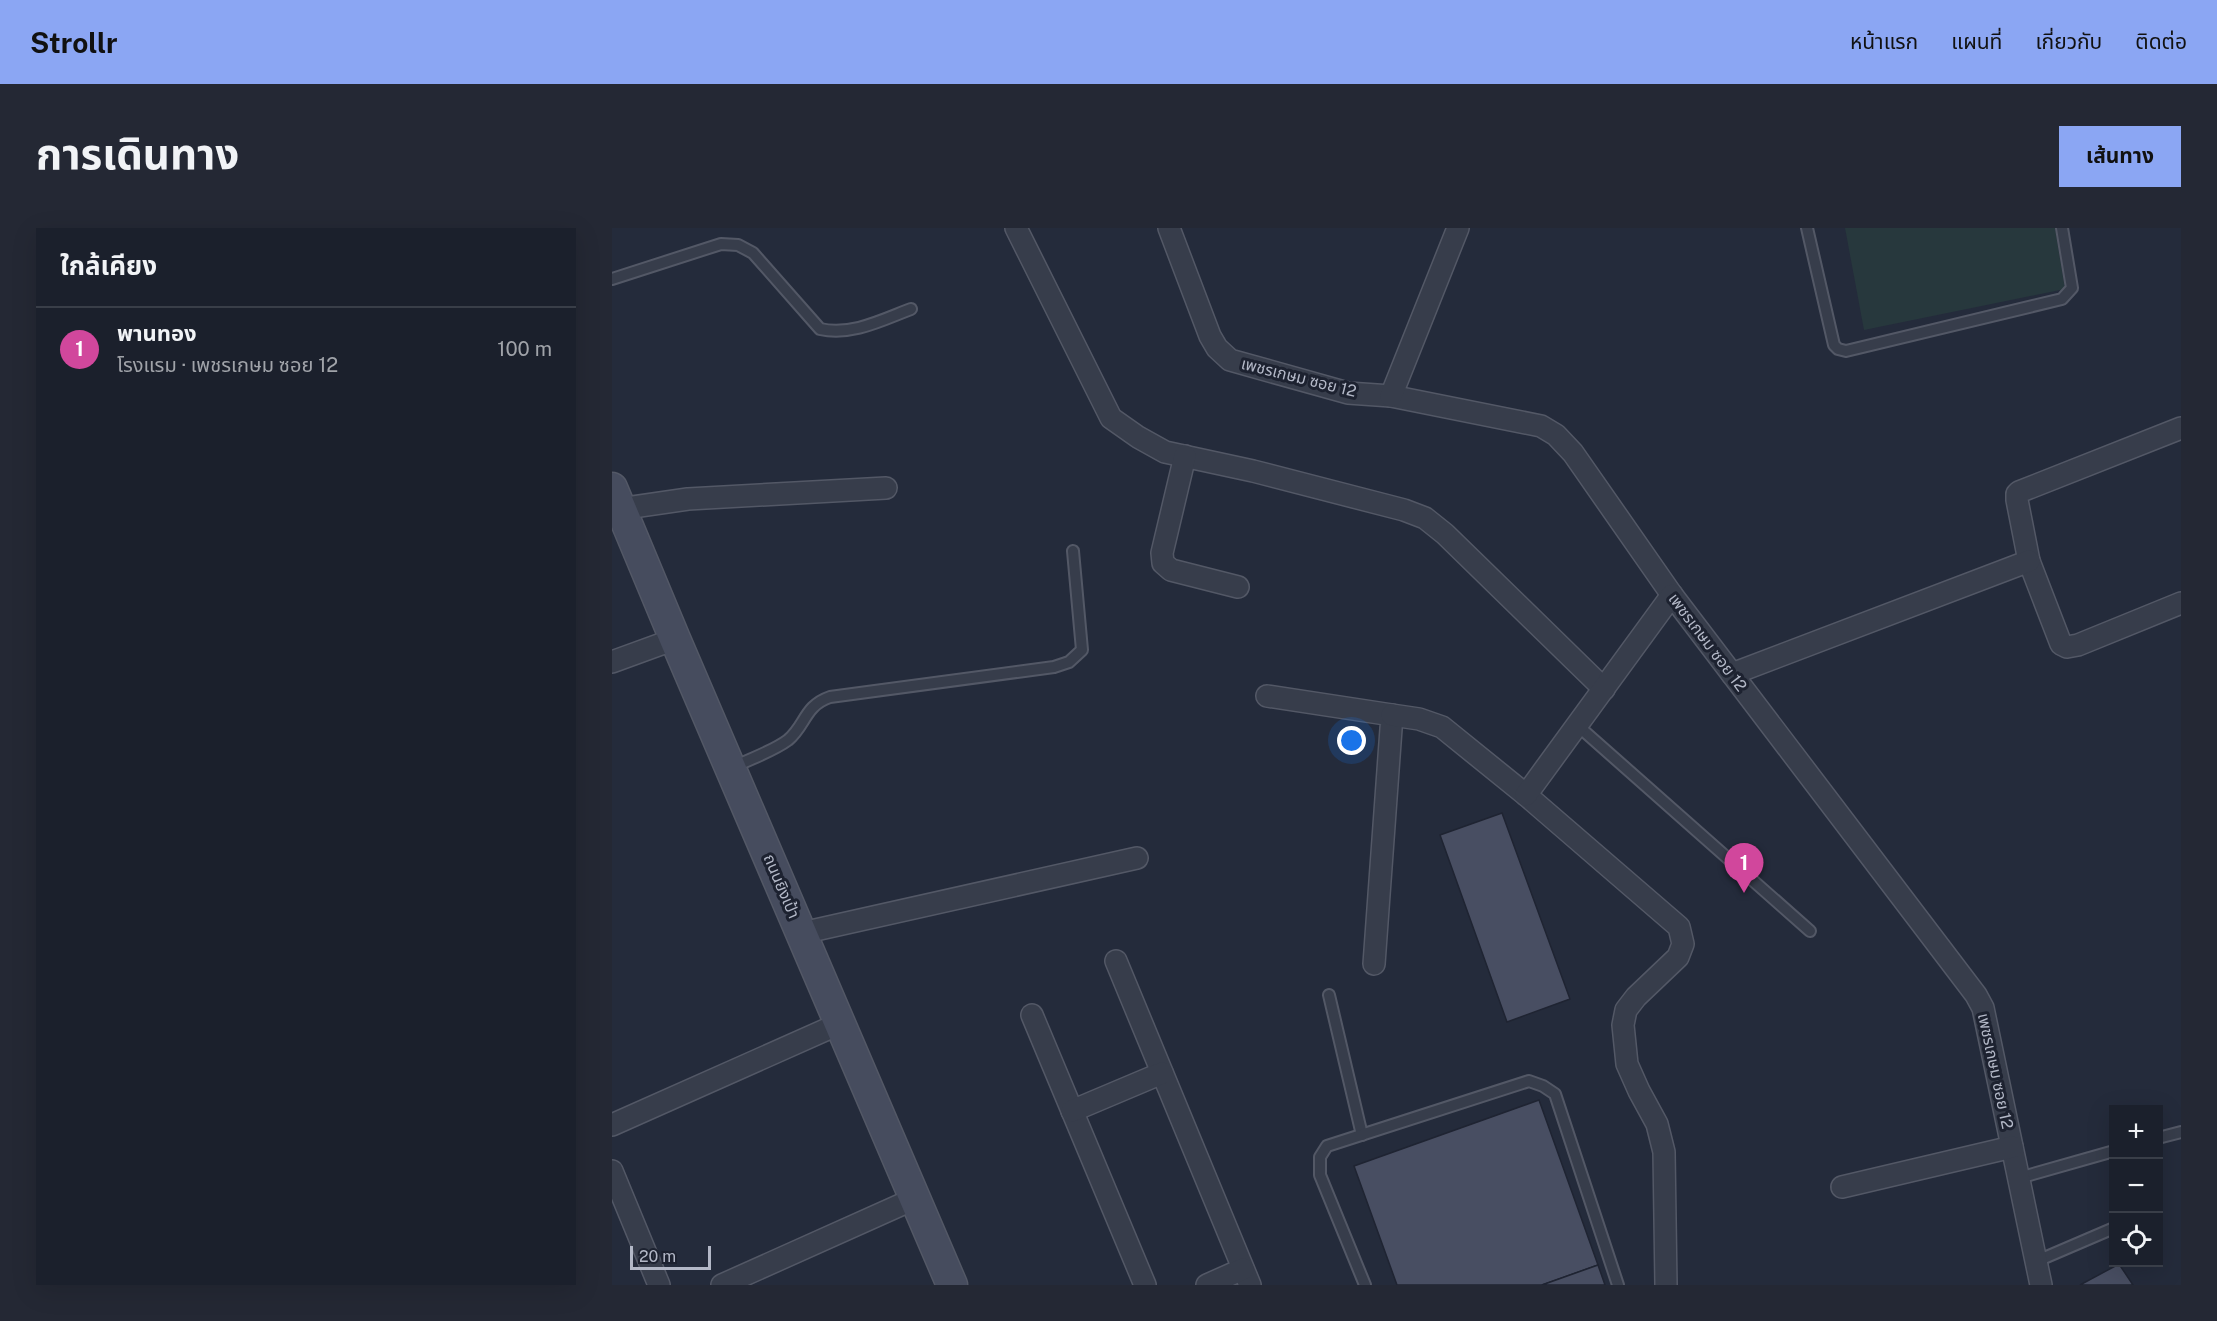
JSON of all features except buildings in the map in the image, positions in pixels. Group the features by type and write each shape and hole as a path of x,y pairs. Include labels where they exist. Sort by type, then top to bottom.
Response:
{"main road":[{"name":"ถนนยิงเป้า","path":"615,502 732,768 952,1285"}],"street":[{"path":"1016,228 1111,417 1166,452 1253,471 1404,510 1425,518 1445,534 1604,689"},
{"name":"เพชรเกษม ซอย 12","path":"1169,228 1210,336 1217,348 1230,360 1348,393 1391,396 1541,426 1556,435 1573,453 1672,595 1971,986 1983,1008 2041,1285"},
{"path":"1391,396 1458,228"},
{"path":"2181,428 2017,494 2029,561 2061,644 2078,645 2181,603"},
{"path":"1185,456 1162,553 1163,563 1171,570 1238,587"},
{"path":"615,502 886,488"},
{"path":"1732,674 2029,561"},
{"path":"1527,795 1672,595"},
{"path":"612,662 675,639"},
{"path":"1267,696 1419,719 1442,727 1527,795 1679,927 1683,944 1678,957 1636,997 1626,1011 1623,1025 1627,1064 1657,1124 1664,1152 1666,1285"},
{"path":"1374,964 1392,715"},
{"path":"802,933 1137,858"},
{"path":"1116,961 1247,1277 1207,1285"},
{"path":"1032,1015 1145,1285"},
{"path":"612,1125 841,1023"},
{"path":"1072,1111 1162,1073"},
{"path":"1842,1188 2012,1147"},
{"path":"612,1171 659,1285"},
{"path":"722,1285 916,1198"}],"lane":[{"path":"1807,228 1834,345 1846,351 2062,299 2072,288 2062,228"},
{"path":"612,279 721,244 738,245 753,253 820,329 836,332 851,331 911,309"},
{"path":"732,768 785,742 795,733 812,707 818,701 830,697 1054,667 1069,662 1082,650 1074,551"},
{"path":"1577,725 1810,931"},
{"path":"1329,995 1362,1135"},
{"path":"1365,1285 1320,1175 1320,1157 1327,1146 1529,1081 1555,1094 1618,1285"},
{"path":"2163,1137 2181,1132"},
{"path":"2019,1178 2109,1152"},
{"path":"2037,1261 2109,1230"}],"shaded area":[{"path":"1845,228 2055,228 2065,289 1864,330"}],"place":[{"name":"พานทอง","path":"1744,893"}]}
